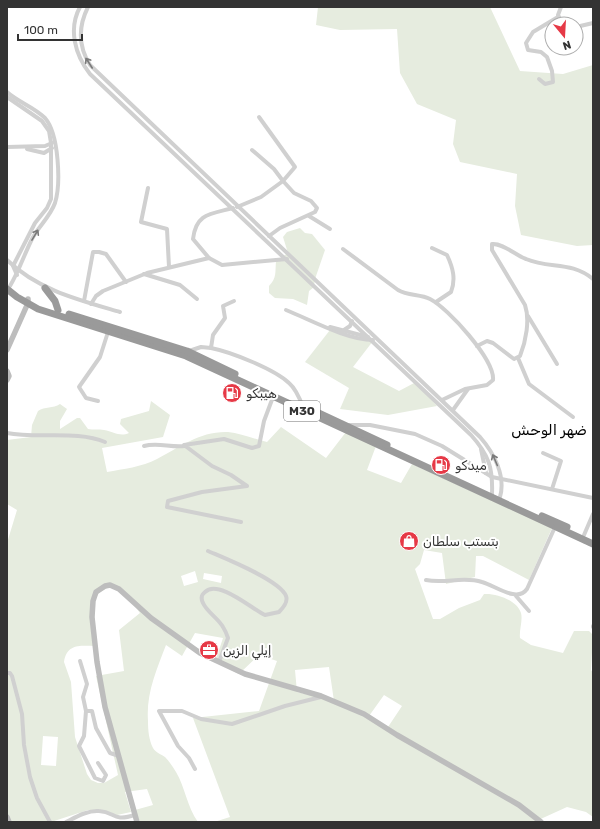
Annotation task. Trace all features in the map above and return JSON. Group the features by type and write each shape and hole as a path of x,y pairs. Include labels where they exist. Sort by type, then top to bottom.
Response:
{"highway":[{"name":"M30","path":"8,286 28,301 48,312 108,332 121,333 187,351 273,397 593,544"},
{"path":"45,288 55,301 58,310"},
{"name":"M30","path":"28,301 58,310 186,356 303,406 492,494 593,539"}],"main road":[{"path":"7,350 28,301"},
{"path":"7,371 9,376 7,380"},
{"path":"137,822 100,685 92,609 96,592 106,586 114,586 157,623 200,653 245,674 321,696 364,714 397,735 519,805 541,822"},
{"path":"7,817 9,822"}],"street":[{"path":"80,7 75,21 74,32 78,54 90,74 131,109"},
{"path":"88,7 81,24 80,35 84,56 97,74 131,109 373,338 480,445 487,455 492,477 492,494"},
{"path":"544,25 533,32 526,43 528,50 541,52 544,55"},
{"path":"539,79 545,84 553,82 548,60 544,56"},
{"path":"7,92 45,118 52,129 56,143 57,188 55,203 32,240 17,275 8,286"},
{"path":"7,97 42,121 50,133 51,143 52,191 50,202 35,223 13,266"},
{"path":"259,117 295,167 283,181 261,196 235,207 204,217 197,223 193,239 215,263 225,265 287,259"},
{"path":"7,147 24,148 45,146 51,143 56,143"},
{"path":"24,148 44,153 51,163"},
{"path":"44,153 51,148 56,148"},
{"path":"252,150 274,170 294,193 315,204 317,210 309,216 280,228 269,236"},
{"path":"148,188 141,222 167,228 169,267"},
{"path":"235,207 269,236 287,259 352,321 453,410 485,443 497,463 503,488 500,497"},
{"path":"309,216 330,229"},
{"path":"574,417 529,384 518,358 524,344 527,315 525,305 492,250 492,244 499,245 532,261 577,269 593,279"},
{"path":"432,248 447,255 452,265 454,280 451,292 436,302"},
{"path":"343,249 404,294 426,297 436,302 478,346 491,367 493,380 487,385 468,388 442,400"},
{"path":"84,302 93,252 106,254 126,282"},
{"path":"91,304 96,296 102,291 144,274 209,258"},
{"path":"7,260 13,266 45,288 84,302 120,312"},
{"path":"13,266 17,275"},
{"path":"144,274 180,285 197,299"},
{"path":"211,348 213,335 225,318 223,306 234,302"},
{"path":"286,310 351,336 373,338"},
{"path":"527,315 557,364"},
{"path":"344,330 350,326 352,321"},
{"path":"326,326 373,338"},
{"path":"98,401 86,398 79,387 100,357 108,332"},
{"path":"478,346 487,341 493,343 511,358 518,358"},
{"path":"187,351 201,347 211,348 248,360 286,380 293,387 303,406"},
{"path":"453,410 468,388"},
{"path":"144,446 153,444 175,448 185,446 184,445 224,439 252,448 259,446 264,421 273,397"},
{"path":"346,426 370,425 415,434 442,446 492,477 593,498"},
{"path":"7,433 28,436 84,437 98,439 105,442"},
{"path":"480,445 486,474"},
{"path":"185,446 212,466 231,475 247,486 168,501 166,507 241,522"},
{"path":"543,453 561,461 552,489"},
{"path":"584,535 593,514"},
{"path":"516,596 523,594 528,589 555,527"},
{"path":"208,551 264,576 278,586 286,596 286,600 279,612 270,616 265,616 234,596 218,588 208,589 203,593 203,604 223,627 228,638 219,662"},
{"path":"426,580 472,580 483,582 516,596 529,611"},
{"path":"80,661 87,684 83,696 86,712 84,736 79,746 95,778 103,781 106,775 98,763"},
{"path":"7,673 10,673 12,676 22,714 25,752 34,790 50,822"},
{"path":"195,769 189,758 178,746 159,711 182,711 202,719 232,724 285,706 321,696"},
{"path":"86,712 92,711 96,728 110,753 119,756"},
{"path":"66,822 84,813 98,811 119,818 135,815"}],"shaded area":[{"path":"318,7 490,7 520,71 563,74 593,65 593,245 577,246 521,235 515,206 517,174 460,162 453,144 456,120 417,104 400,73 397,29 340,30 316,25"},
{"path":"300,228 305,233 312,234 325,250 315,279 314,287 309,291 307,305 293,299 275,298 269,293 269,286 275,275 276,261 288,253 283,237 287,232"},
{"path":"330,330 373,341 353,367 399,391 416,382 437,406 388,415 340,409 349,388 305,362"},
{"path":"151,401 170,415 163,437 102,448 107,472 151,462 199,437 208,434 228,432 267,442 281,427 326,458 346,432 376,446 367,470 401,483 412,464 552,528 529,580 483,556 476,556 475,577 446,584 442,553 424,550 420,564 415,569 433,619 440,619 459,608 480,600 484,594 489,594 506,598 519,608 521,613 520,638 531,645 563,653 574,631 589,631 593,635 591,670 593,673 593,817 586,812 567,807 534,822 214,822 230,817 193,718 259,711 277,661 259,655 239,674 215,662 223,638 195,633 182,656 166,645 150,692 148,728 153,748 165,757 176,772 191,810 198,822 140,822 135,810 153,805 147,789 125,792 131,812 117,815 88,810 51,822 7,822 7,543 17,510 7,504 7,440 31,437 32,425 38,411 43,408 60,404 67,409 60,421 60,429 77,418 80,418 88,429 104,430 120,434 129,433 120,424 121,419 149,411","holes":["195,571 198,582 184,586 181,576","204,573 222,576 221,583 203,579","107,588 121,588 140,613 119,630 124,671 96,676 118,775 104,783 98,783 91,780 87,774 75,737 71,682 64,662 68,651 71,649 80,646 95,646 94,601 99,593","329,667 334,701 297,692 295,670","384,695 402,706 388,727 369,716","43,736 58,737 56,766 41,765"]}],"place":[{"name":"هيبكو","path":"232,393"},
{"name":"ميدكو","path":"441,465"},
{"name":"بتستب سلطان","path":"409,541"},
{"name":"إيلي الزين","path":"209,650"}],"district":[{"name":"ضهر الوحش","path":"549,430"}]}
